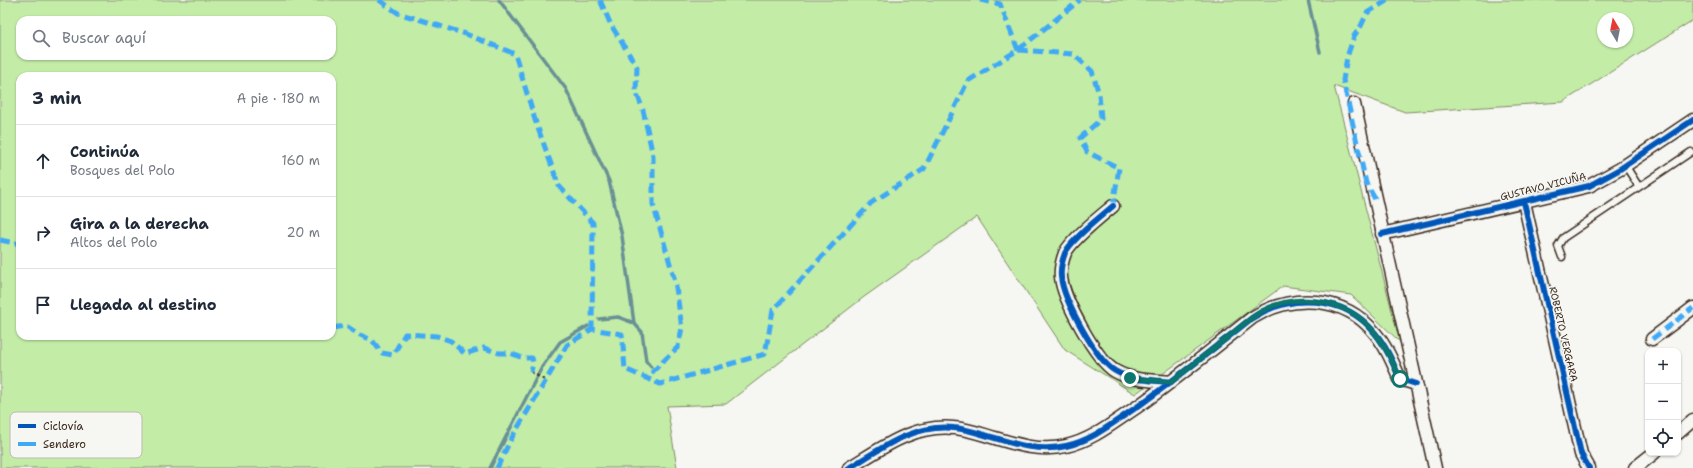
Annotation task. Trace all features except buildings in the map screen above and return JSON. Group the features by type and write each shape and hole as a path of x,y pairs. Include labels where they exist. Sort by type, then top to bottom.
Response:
{"street":[{"path":"1354,104 1434,468"},
{"name":"GUSTAVO VICUÑA","path":"1382,234 1589,186 1625,165 1693,120"},
{"name":"ROBERTO VERGARA","path":"1524,202 1581,454 1589,468"},
{"path":"1113,206 1069,247 1062,264 1062,285 1068,301 1096,353 1107,366 1130,378 1171,382"},
{"path":"849,468 902,436 941,427 965,430 1036,448 1052,448 1077,443 1100,432 1171,382 1263,311 1286,302 1312,301 1337,306 1359,318 1367,324 1381,341 1400,379 1416,384"},
{"path":"1652,340 1692,312"},
{"path":"1681,430 1693,420"},
{"path":"1636,468 1650,456"}],"lane":[{"path":"1562,257 1558,246 1563,238 1690,152"},
{"path":"1625,165 1639,187"}],"path":[{"path":"531,372 546,381"}],"green space":[{"path":"0,0 1693,0 1693,20 1563,102 1405,112 1334,86 1400,342 1351,295 1283,286 1135,394 1065,350 977,217 864,297 726,404 667,406 677,468 0,468"}],"waterway":[{"path":"499,0 566,89 609,181 622,236 634,323"},
{"path":"1308,0 1320,52"},
{"path":"599,319 618,317 634,323 642,332 646,361 651,367"},
{"path":"490,468 542,367 560,342 588,326"}],"marked path":[{"path":"379,0 398,13 466,34 515,54 535,120 559,186 593,223 592,329"},
{"path":"600,0 611,25 637,67 636,91 643,110 653,156 653,204 675,281 682,328 678,347 646,378"},
{"path":"980,0 1000,4 1018,50"},
{"path":"497,468 511,439 567,345 592,329 622,334 625,369 660,384 765,354 773,310 871,203 924,169 968,81 1018,50 1080,0"},
{"path":"1375,199 1366,183 1343,80 1347,57 1354,36 1367,13 1388,0"},
{"path":"1018,50 1073,54 1092,71 1099,94 1101,119 1080,138 1087,152 1119,168 1113,206"},
{"path":"0,240 16,243"},
{"path":"1652,339 1693,308"},
{"path":"336,327 346,326 360,335 372,340 382,353 393,355 405,334 437,336 451,341 465,354 484,348 499,353 509,353 523,358 532,358 533,362 531,372"}],"cycle path":[{"path":"1382,234 1589,186 1620,169 1693,120"},
{"path":"1524,202 1581,454 1589,468"},
{"path":"1113,206 1080,235 1065,253 1061,271 1063,287 1074,314 1090,342 1107,365 1115,371 1128,377 1142,380 1171,382"},
{"path":"849,468 898,439 925,430 939,428 964,429 1012,443 1039,448 1057,448 1076,443 1103,430 1137,407 1252,318 1283,304 1316,302 1333,305 1348,311 1362,320 1383,343 1400,379 1416,384"}],"route":[{"path":"1130,378 1171,382 1263,311 1286,302 1312,301 1324,302 1337,306 1348,311 1367,324 1381,341 1400,379"}]}
